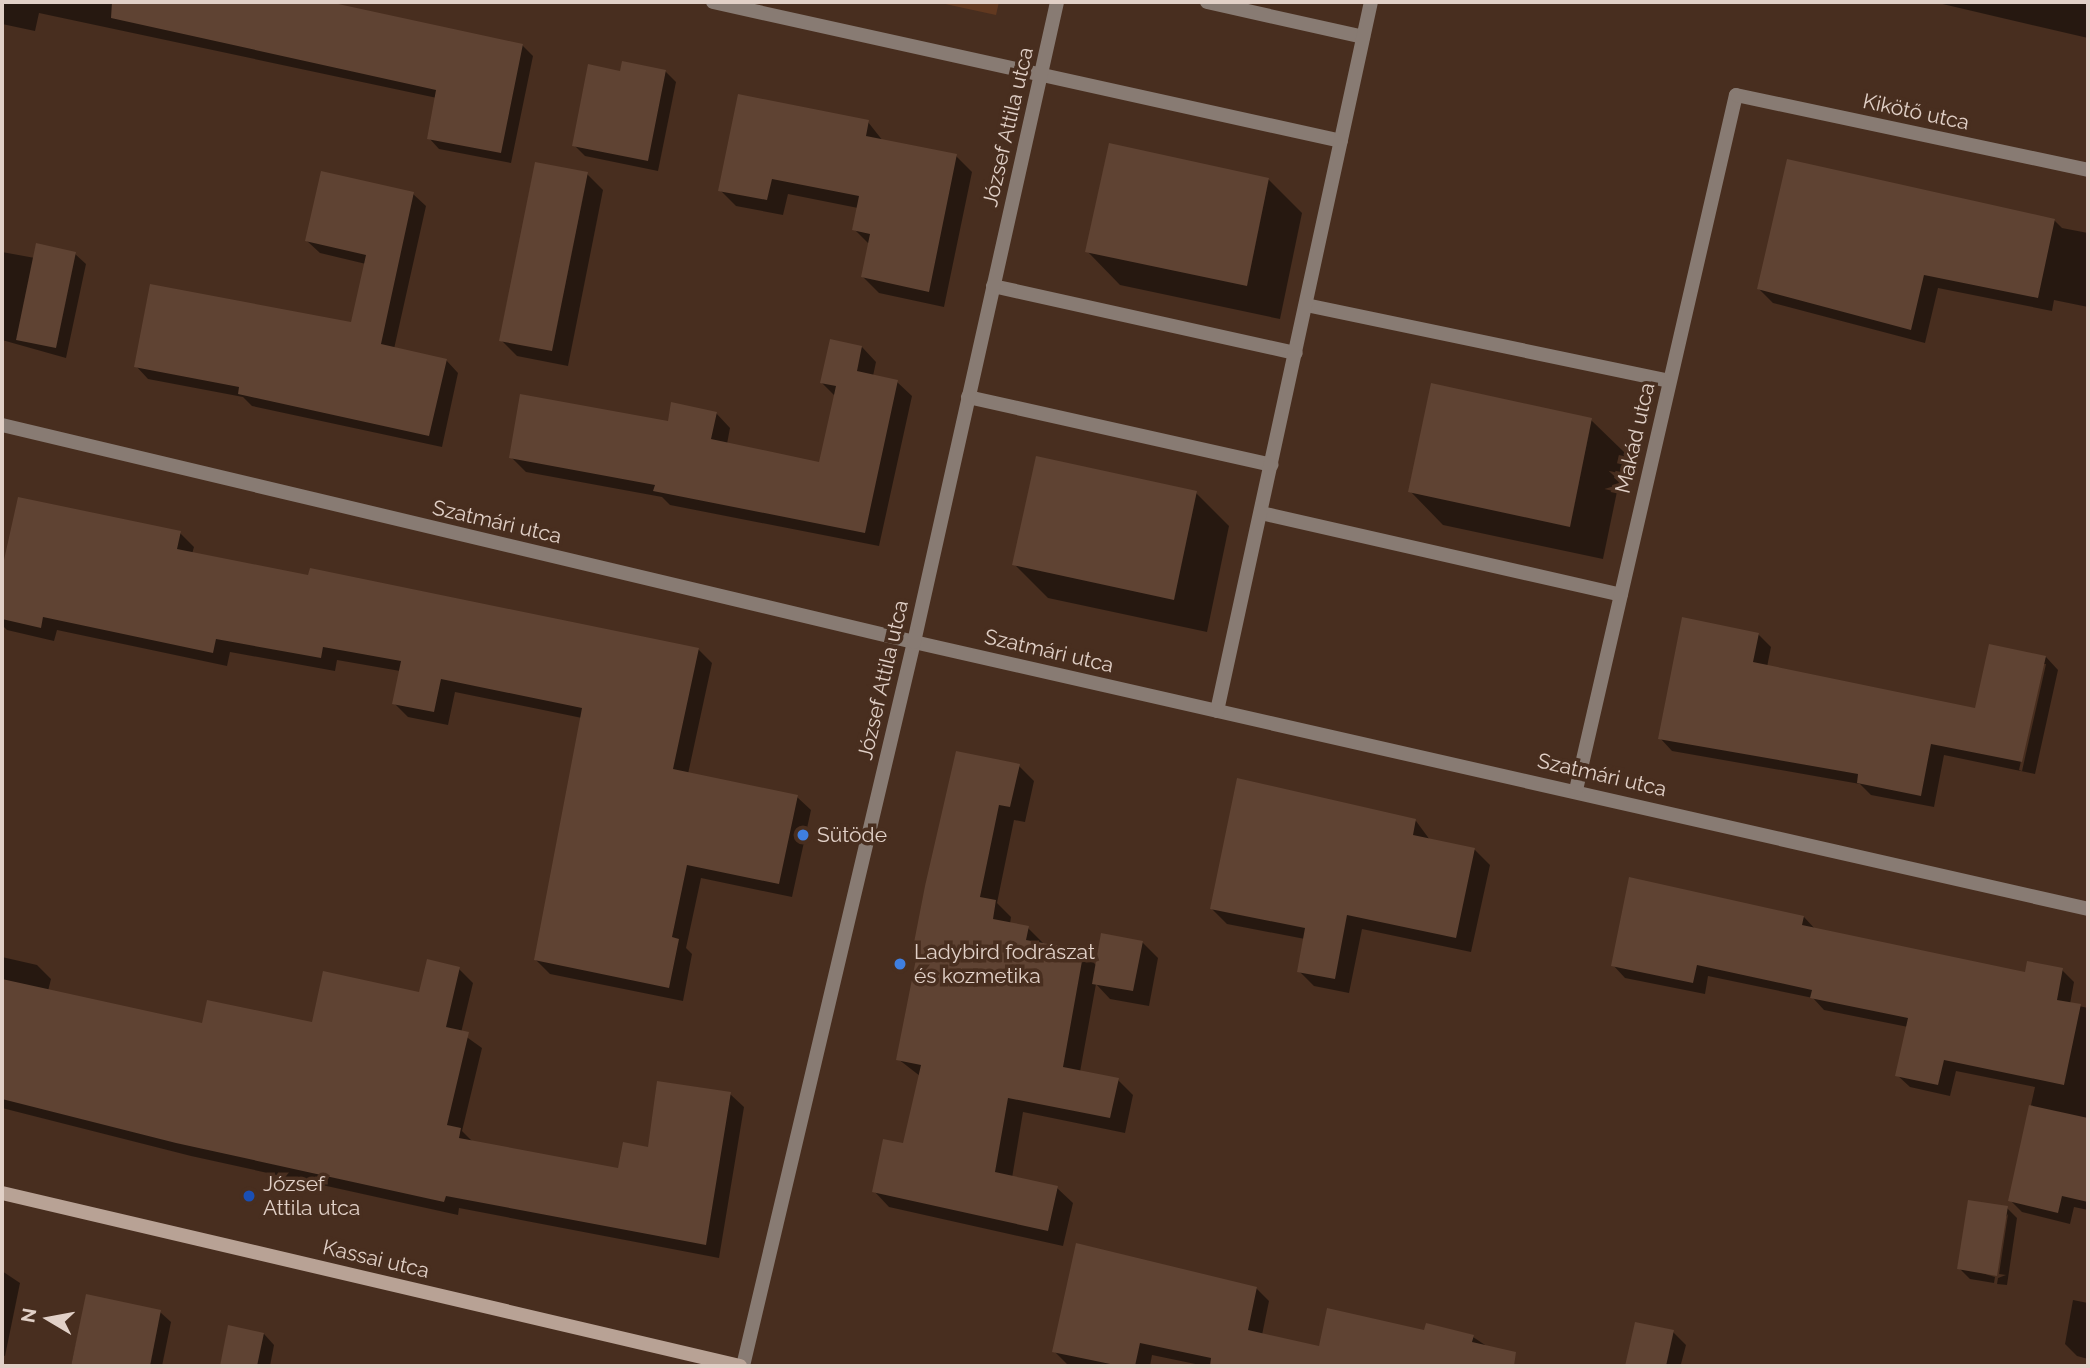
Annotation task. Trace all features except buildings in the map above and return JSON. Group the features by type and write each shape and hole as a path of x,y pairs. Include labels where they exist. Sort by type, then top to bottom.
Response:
{"street":[{"path":"713,2 1341,141"},
{"name":"József Attila utca","path":"741,1366 914,642 1058,2"},
{"path":"1206,2 1363,37"},
{"path":"1217,711 1371,2"},
{"name":"Kikötő utca","path":"1736,95 2088,170"},
{"name":"Makád utca","path":"1576,790 1736,95"},
{"path":"993,286 1296,353"},
{"path":"1306,305 1669,382"},
{"path":"968,397 1271,465"},
{"name":"Szatmári utca","path":"2,425 914,642 1576,790 2088,909"},
{"path":"1261,513 1621,595"},
{"name":"Kassai utca","path":"2,1193 741,1366"}],"shaded area":[{"path":"936,2 999,2 996,15"}],"place":[{"name":"Sütöde","path":"803,835"},
{"name":"Ladybird fodrászat és kozmetika","path":"900,964"},
{"name":"József Attila utca","path":"249,1196"}]}
